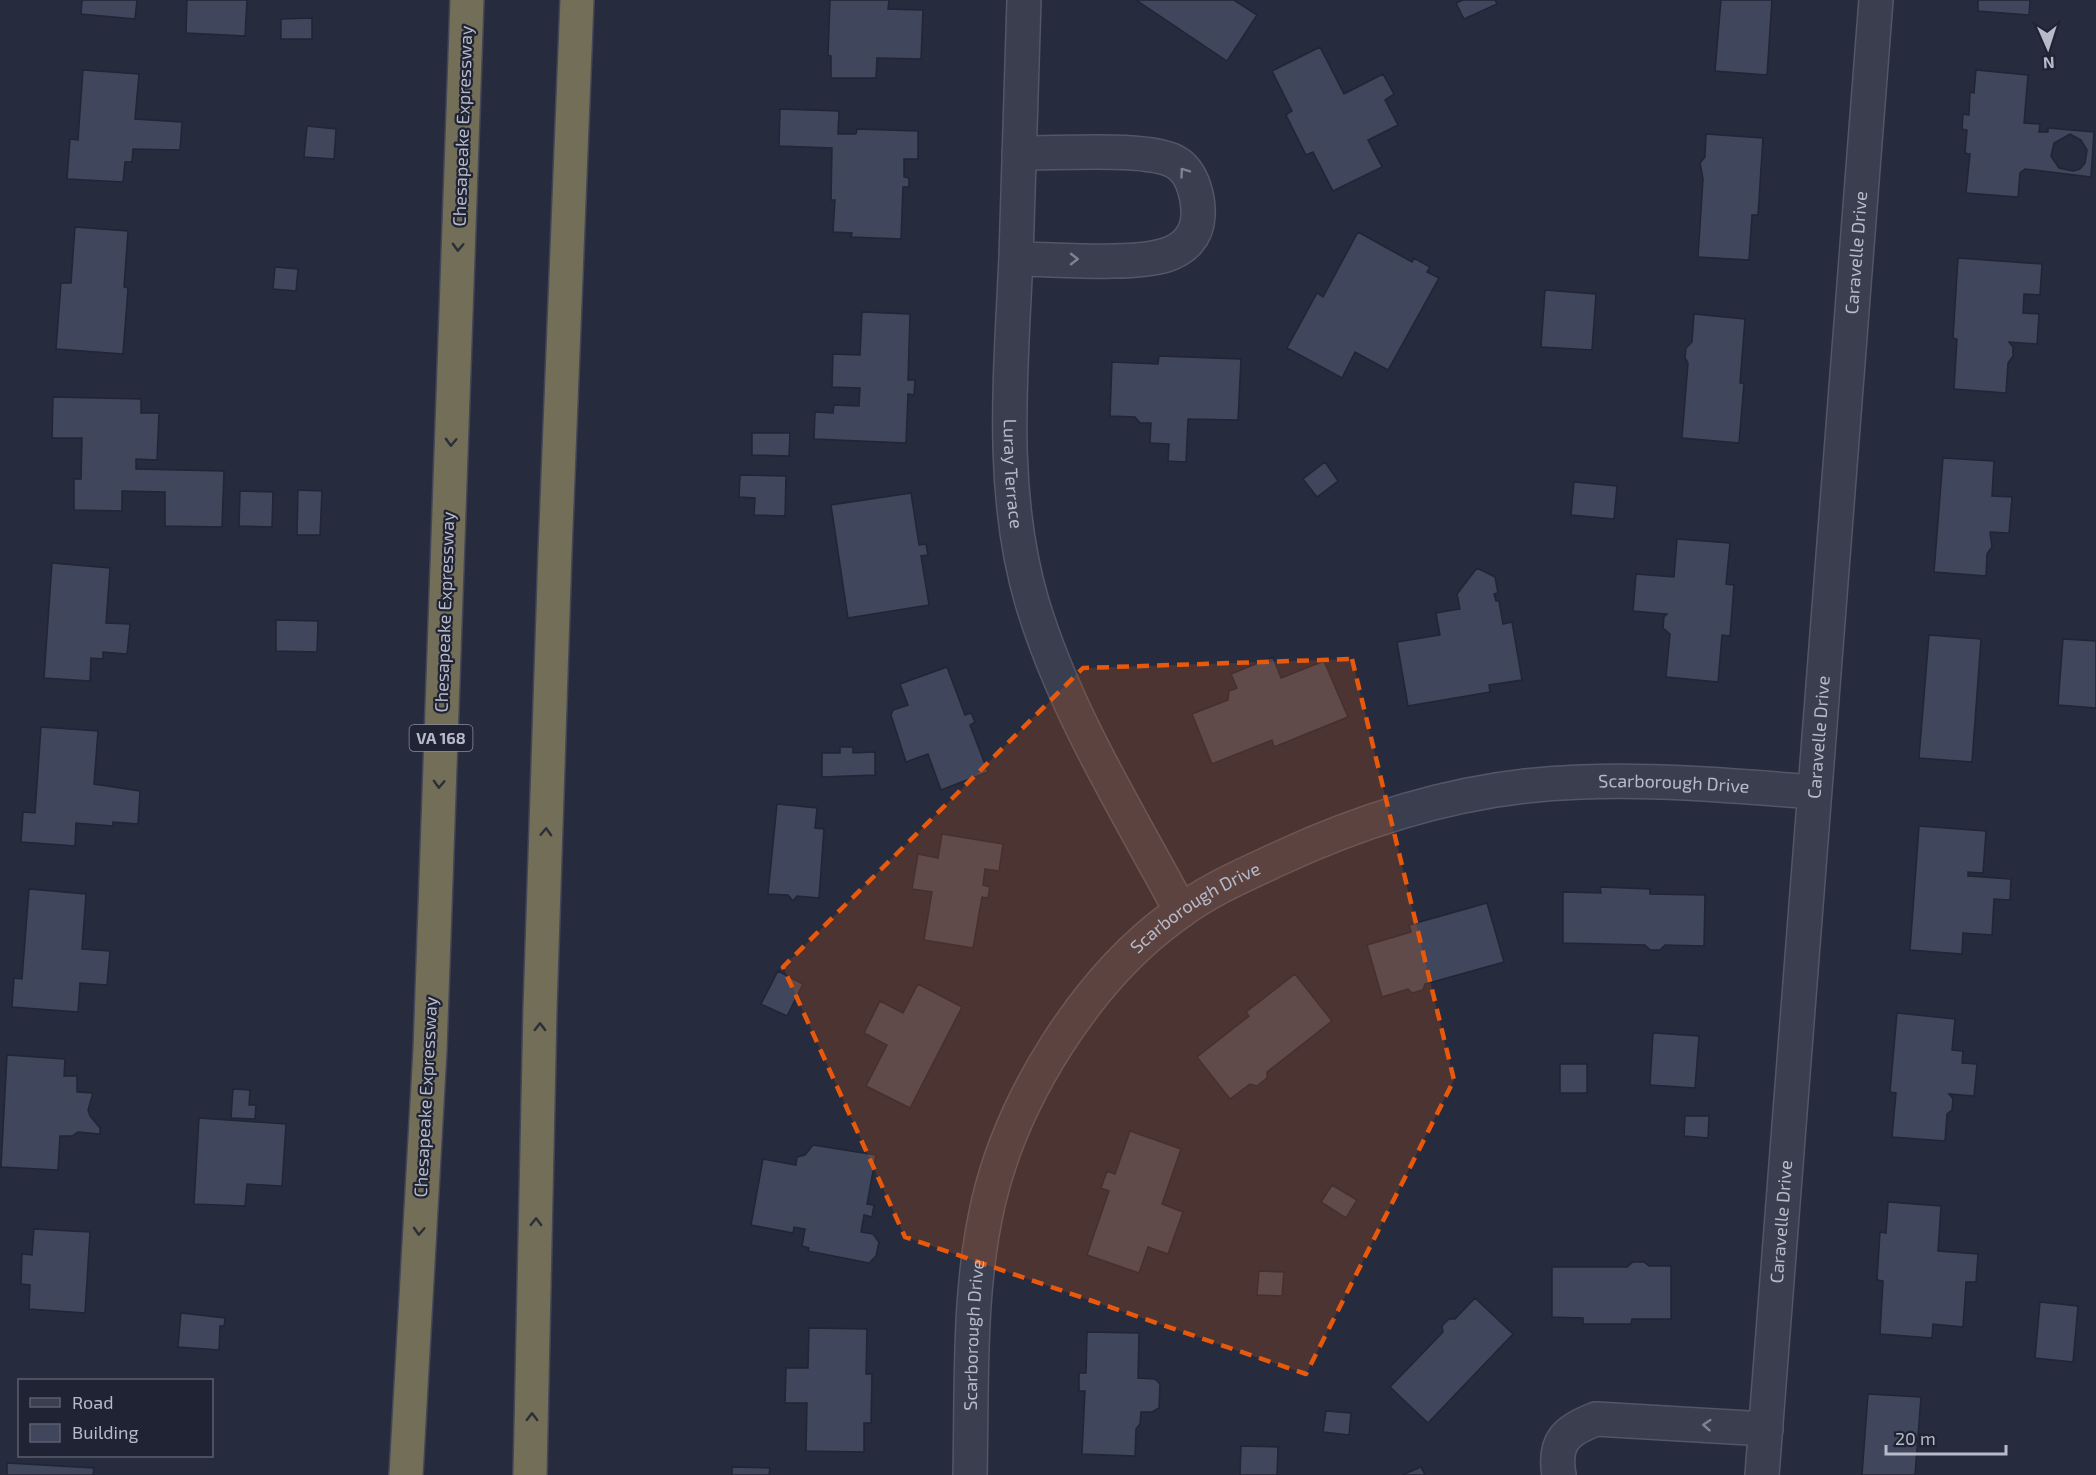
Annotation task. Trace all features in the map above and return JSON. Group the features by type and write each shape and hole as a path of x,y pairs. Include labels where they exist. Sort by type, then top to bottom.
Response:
{"highway":[{"name":"Chesapeake Expressway","path":"406,1475 430,1050 467,0"},
{"path":"530,1475 545,845 577,0"}],"street":[{"name":"Luray Terrace","path":"1024,0 1016,259 1011,326 1010,462 1014,512 1032,600 1057,675 1077,718 1181,911"},
{"name":"Caravelle Drive","path":"1762,1475 1876,0"},
{"path":"1016,259 1141,259 1165,255 1186,246 1198,226 1198,206 1193,183 1178,164 1153,154 1019,153"},
{"name":"Scarborough Drive","path":"970,1475 977,1264 988,1202 1010,1135 1034,1083 1074,1017 1127,958 1181,911 1224,884 1326,837 1400,811 1453,798 1580,782 1678,782 1814,792"},
{"path":"1559,1475 1560,1445 1574,1427 1596,1419 1766,1429"}],"highlighted area":[{"path":"1352,659 1454,1080 1306,1374 905,1237 783,967 1083,668"}],"building":[{"path":"82,0 137,0 135,19 81,14"},
{"path":"187,0 247,0 245,36 186,33"},
{"path":"830,0 889,0 888,9 923,10 921,59 877,58 876,78 831,78 831,56 828,55"},
{"path":"1136,0 1234,0 1257,15 1227,61"},
{"path":"1463,0 1495,0 1497,4 1464,19 1456,3"},
{"path":"1721,0 1772,0 1767,75 1715,71"},
{"path":"1978,0 2030,0 2029,15 1978,11"},
{"path":"312,18 312,39 281,39 281,19"},
{"path":"1320,47 1344,94 1383,74 1394,94 1385,100 1398,125 1368,140 1382,167 1333,191 1313,152 1306,155 1286,115 1292,111 1272,71"},
{"path":"83,70 139,74 135,119 182,122 180,150 133,149 132,162 125,162 123,182 67,179 70,139 78,140"},
{"path":"1976,70 2028,75 2024,123 2040,124 2039,132 2048,132 2048,128 2094,132 2091,177 2025,169 2020,173 2018,197 1966,193 1970,154 1965,153 1967,130 1962,129 1963,114 1969,115 1970,92 1974,93","holes":["2070,134 2081,140 2087,150 2085,163 2080,169 2073,171 2059,168 2051,156 2054,143"]},
{"path":"780,109 839,111 838,134 856,134 857,129 918,131 918,159 904,159 904,177 909,178 909,187 903,187 901,239 851,237 852,233 833,232 835,200 831,200 832,148 779,146"},
{"path":"307,126 336,129 334,159 304,157"},
{"path":"1706,134 1763,138 1758,215 1752,215 1749,260 1698,257 1703,179 1700,163 1705,157"},
{"path":"75,227 128,231 124,287 128,288 123,354 56,349 61,283 71,283"},
{"path":"1358,232 1412,262 1414,258 1430,267 1427,272 1439,278 1388,370 1355,352 1342,378 1287,348 1317,293 1323,297"},
{"path":"1958,258 2042,264 2040,295 2024,294 2023,313 2039,314 2037,344 2009,342 2013,347 2013,356 2008,363 2006,393 1954,389 1957,339 1953,338"},
{"path":"275,267 298,269 296,291 273,289"},
{"path":"1545,290 1596,294 1592,350 1541,347"},
{"path":"862,312 910,314 908,380 915,380 914,395 908,394 906,443 814,439 815,412 833,413 834,405 859,406 860,388 832,387 833,354 860,355"},
{"path":"1694,314 1745,319 1740,383 1744,383 1739,443 1682,438 1688,363 1685,358 1686,348 1692,342"},
{"path":"1159,356 1241,359 1238,420 1188,419 1186,462 1168,461 1169,444 1150,443 1151,423 1140,423 1135,417 1110,416 1112,362 1158,364"},
{"path":"53,397 141,399 141,413 159,413 157,460 136,459 136,469 224,471 222,527 165,526 165,492 122,491 122,511 74,510 74,479 81,479 82,438 52,438"},
{"path":"752,433 790,433 789,456 752,455"},
{"path":"1943,458 1994,461 1992,496 2012,497 2009,533 1990,532 1992,547 1987,554 1986,576 1934,572"},
{"path":"1325,462 1338,481 1317,497 1303,479"},
{"path":"740,475 786,476 785,516 754,515 755,498 739,497"},
{"path":"1574,482 1617,486 1614,519 1571,515"},
{"path":"298,490 322,491 320,535 297,535"},
{"path":"240,491 273,492 272,527 239,526"},
{"path":"911,493 919,545 926,544 928,555 921,556 929,605 848,618 831,505"},
{"path":"1677,539 1730,543 1726,584 1734,585 1730,636 1722,635 1718,682 1666,677 1670,634 1663,628 1664,617 1667,614 1633,611 1636,574 1674,577"},
{"path":"52,563 110,568 106,623 130,624 127,654 103,652 103,659 91,658 90,681 44,678"},
{"path":"1477,568 1495,577 1498,593 1494,594 1496,601 1499,601 1503,624 1512,622 1522,680 1489,685 1490,692 1408,706 1397,642 1440,635 1436,613 1460,609 1457,594"},
{"path":"276,620 318,621 317,652 276,651"},
{"path":"1929,635 1981,639 1972,762 1919,758"},
{"path":"2063,639 2096,641 2096,708 2058,705"},
{"path":"1273,657 1281,678 1324,661 1348,717 1274,747 1272,740 1212,764 1192,714 1228,700 1229,691 1237,688 1231,674"},
{"path":"947,667 965,715 971,713 975,722 970,725 988,772 941,790 928,754 906,762 891,715 893,710 908,705 900,684"},
{"path":"41,727 98,731 94,784 140,791 138,824 113,822 113,826 76,823 75,846 21,842 23,812 35,813"},
{"path":"840,747 853,747 853,753 875,752 875,775 822,777 822,753 840,753"},
{"path":"777,804 817,808 815,828 824,829 819,898 797,896 793,901 788,895 768,894"},
{"path":"1919,826 1986,831 1983,873 1968,872 1968,876 2011,879 2010,900 1994,899 1992,935 1963,933 1962,954 1910,950"},
{"path":"942,834 1003,844 999,871 985,869 983,885 990,887 988,898 982,897 973,948 924,940 932,892 912,889 918,854 938,858"},
{"path":"1600,887 1650,889 1650,894 1705,895 1704,946 1665,945 1660,950 1650,950 1645,945 1563,943 1563,892 1601,893"},
{"path":"29,889 86,894 82,949 110,951 107,985 80,983 78,1012 12,1007 14,978 22,979"},
{"path":"1487,903 1504,962 1425,984 1423,990 1412,993 1408,989 1382,997 1367,945 1411,932 1409,925"},
{"path":"778,971 803,984 787,1016 761,1004"},
{"path":"1295,974 1332,1021 1267,1072 1267,1078 1257,1086 1250,1084 1230,1099 1197,1057 1249,1016 1246,1012"},
{"path":"918,984 962,1007 910,1108 866,1086 887,1045 864,1033 880,1001 903,1013"},
{"path":"1897,1013 1955,1019 1952,1050 1963,1051 1962,1063 1977,1064 1974,1096 1949,1094 1953,1099 1952,1110 1947,1114 1945,1141 1892,1137 1896,1093 1890,1092"},
{"path":"1653,1033 1699,1036 1695,1088 1650,1085"},
{"path":"7,1055 65,1059 64,1076 77,1076 77,1092 93,1093 88,1110 100,1128 100,1134 78,1132 72,1136 60,1136 58,1170 1,1167"},
{"path":"1560,1064 1587,1064 1587,1093 1560,1093"},
{"path":"233,1089 250,1090 249,1105 256,1105 255,1119 231,1118"},
{"path":"1685,1116 1709,1116 1708,1138 1684,1136"},
{"path":"199,1118 286,1124 282,1186 247,1184 245,1206 194,1204"},
{"path":"1130,1131 1181,1149 1162,1204 1183,1212 1168,1254 1148,1247 1139,1273 1087,1255 1109,1191 1101,1188 1107,1171 1115,1174"},
{"path":"813,1145 876,1155 867,1204 874,1205 872,1217 864,1215 861,1232 873,1234 879,1242 876,1256 869,1263 808,1251 809,1248 802,1246 805,1229 794,1227 793,1233 751,1225 763,1159 796,1165 797,1157 805,1155"},
{"path":"1332,1185 1357,1200 1346,1218 1321,1202"},
{"path":"1888,1202 1941,1206 1938,1251 1978,1254 1976,1282 1966,1282 1963,1327 1933,1324 1932,1338 1880,1334 1883,1281 1877,1280 1880,1232 1886,1233"},
{"path":"34,1229 90,1232 85,1313 29,1309 30,1285 21,1284 22,1254 32,1255"},
{"path":"1633,1262 1644,1262 1649,1266 1671,1266 1671,1319 1632,1319 1631,1324 1583,1324 1583,1318 1552,1317 1552,1267 1627,1267"},
{"path":"1259,1271 1284,1272 1282,1296 1257,1295"},
{"path":"1475,1298 1513,1334 1428,1423 1390,1387 1443,1332 1442,1326 1449,1319 1455,1319"},
{"path":"2040,1302 2078,1306 2073,1362 2035,1358"},
{"path":"181,1313 225,1318 224,1326 220,1326 219,1350 178,1347"},
{"path":"809,1328 867,1329 866,1374 872,1374 871,1423 864,1423 864,1452 806,1451 807,1403 785,1403 786,1368 808,1368"},
{"path":"1087,1332 1139,1333 1138,1378 1155,1379 1160,1384 1159,1408 1152,1412 1141,1412 1140,1424 1136,1429 1135,1456 1082,1454 1085,1391 1079,1391 1079,1373 1086,1373"},
{"path":"1868,1394 1921,1397 1915,1475 1862,1475"},
{"path":"1326,1411 1351,1413 1349,1435 1323,1432"},
{"path":"1241,1446 1278,1447 1277,1475 1240,1475"},
{"path":"7,1463 94,1468 93,1475 7,1475"},
{"path":"732,1467 770,1468 769,1475 732,1475"},
{"path":"1421,1467 1425,1475 1402,1475"}]}
